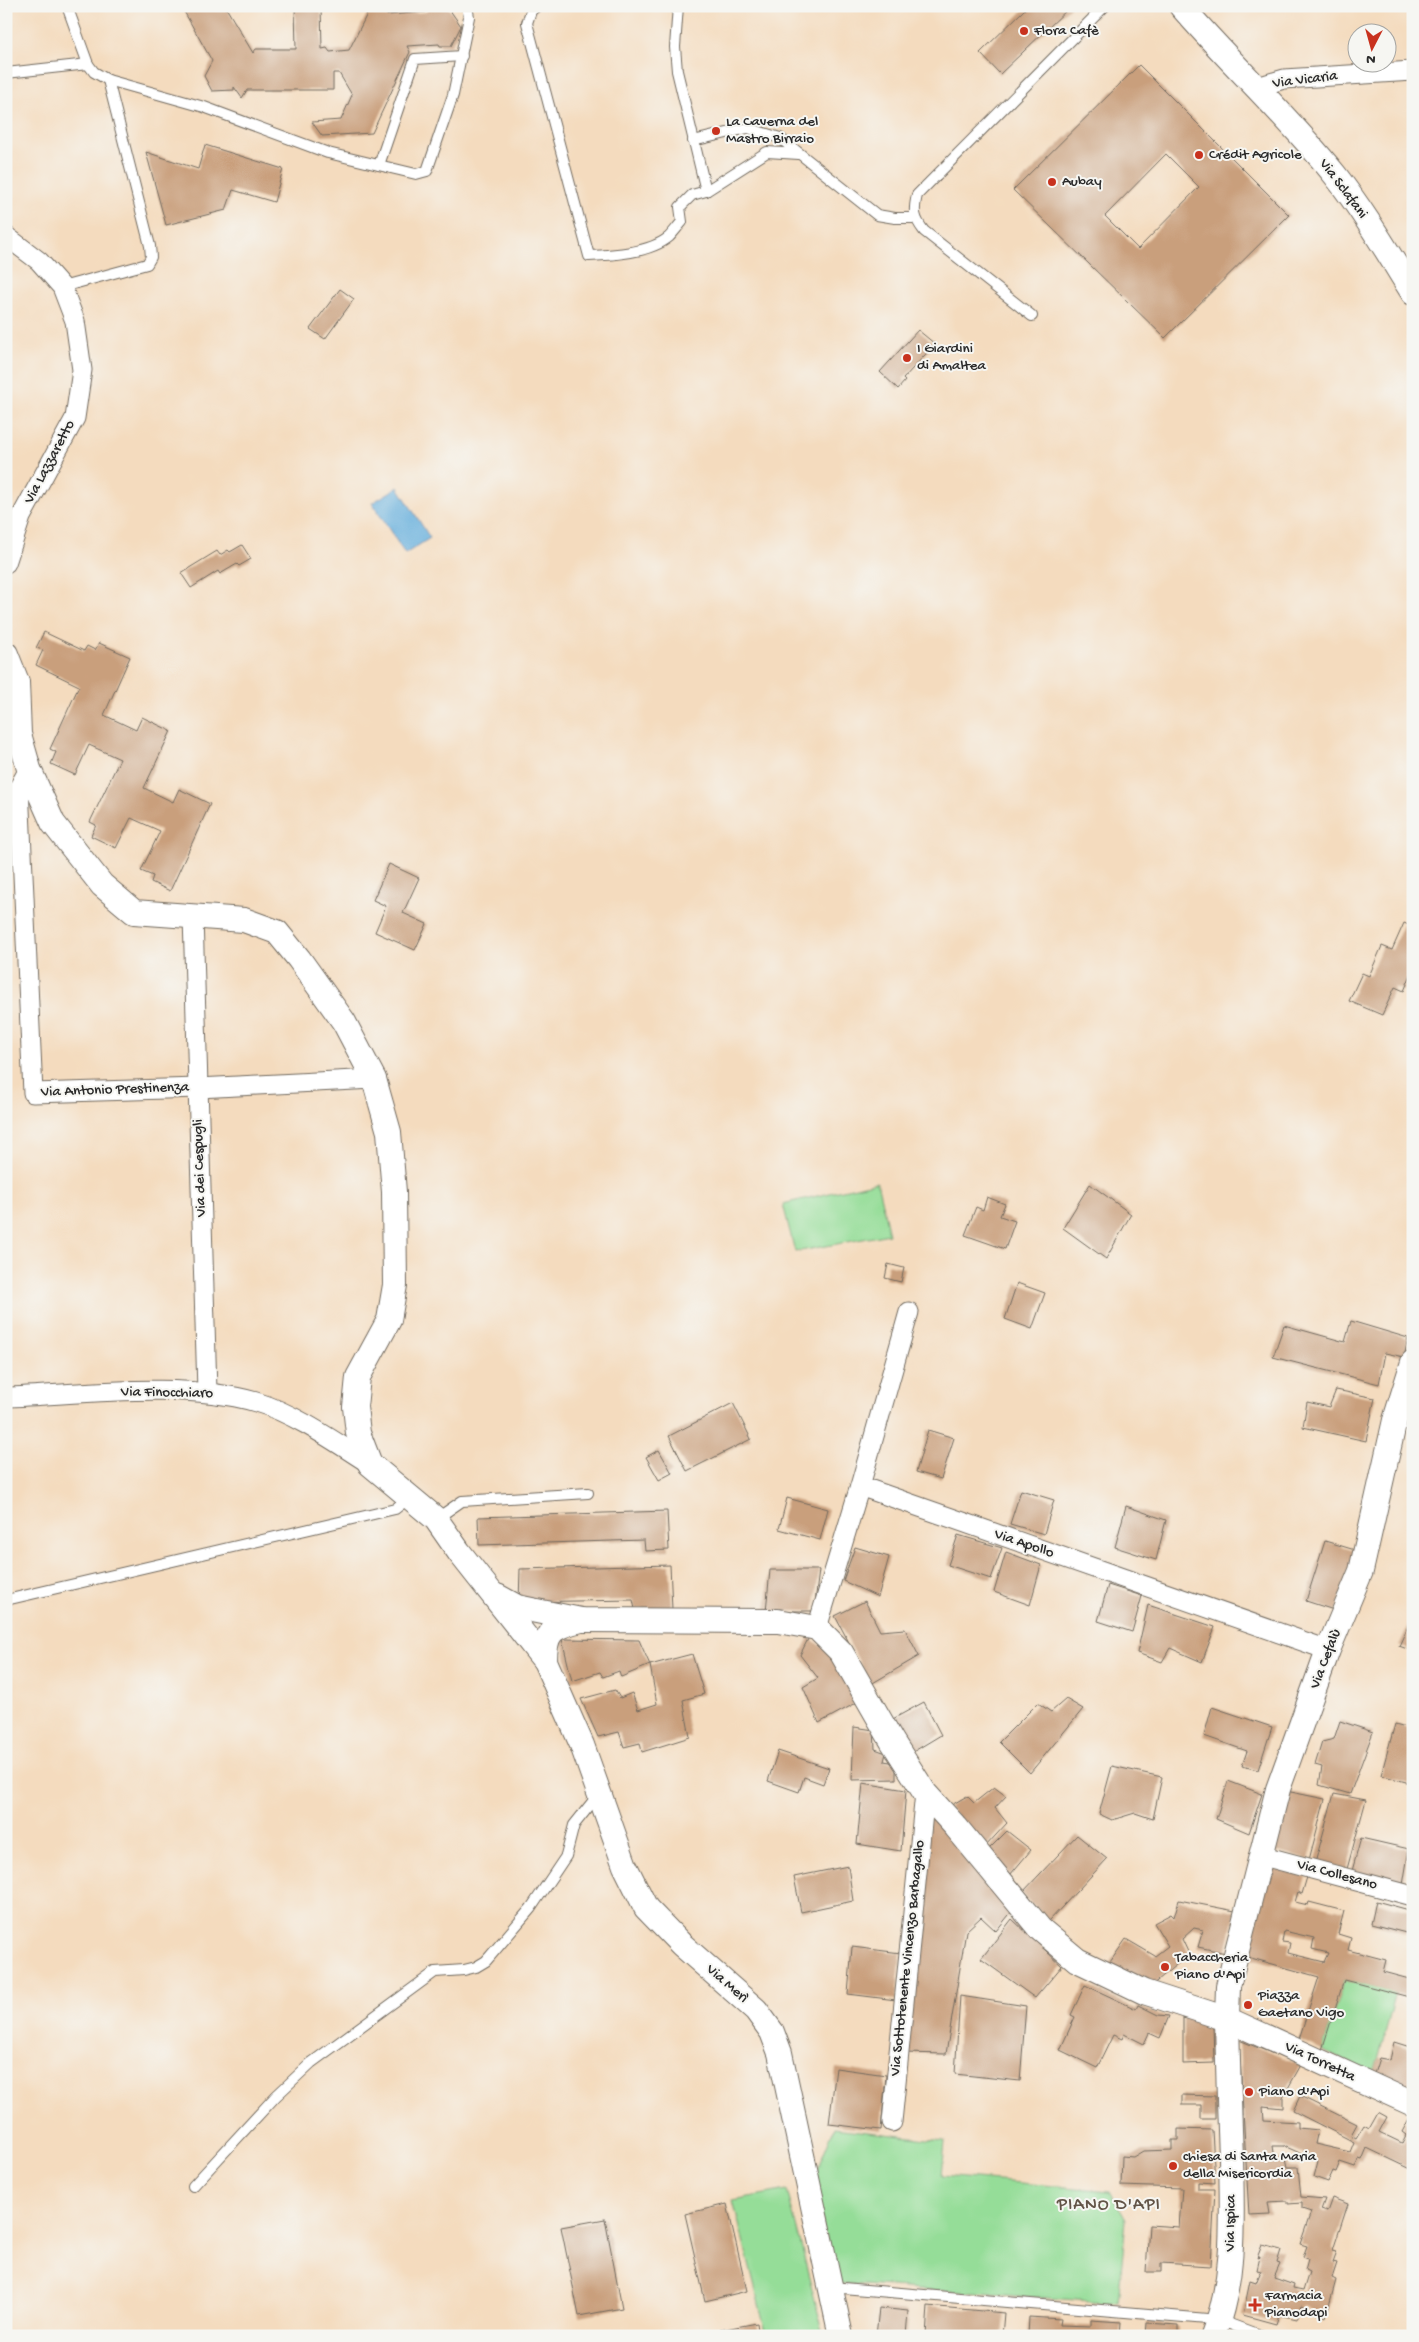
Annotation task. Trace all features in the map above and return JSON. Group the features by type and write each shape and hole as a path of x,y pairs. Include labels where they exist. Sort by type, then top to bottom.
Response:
{"street":[{"name":"Via Sclafani","path":"1181,6 1275,105 1335,176 1360,208 1413,293"},
{"name":"Via Vicaria","path":"1257,87 1284,79 1413,72"},
{"name":"Via Lazzaretto","path":"6,236 39,261 62,287 75,321 82,370 75,418 21,517 6,563"},
{"path":"6,654 17,682 19,734 29,769 54,823 102,886 134,912 244,920 277,932 300,959 344,1022 374,1078 389,1132 394,1192 395,1285 389,1320 358,1377 355,1407 358,1433 370,1464 411,1496 436,1519 490,1592 517,1607 581,1620 778,1620 817,1628 841,1652 892,1741 925,1793 956,1827 1040,1929 1077,1960 1144,1992 1227,2019"},
{"name":"Via Antonio Prestinenza","path":"29,769 19,787 33,1093 198,1088 374,1078"},
{"name":"Via dei Cespugli","path":"193,916 207,1391"},
{"path":"817,1628 860,1486 909,1312"},
{"name":"Via Cefalù","path":"1235,1955 1278,1788 1328,1650 1361,1571 1394,1420 1413,1362"},
{"name":"Via Finocchiaro","path":"6,1397 148,1391 207,1391 258,1402 310,1427 370,1464"},
{"name":"Via Apollo","path":"860,1486 1328,1650"},
{"name":"Via Merì","path":"490,1592 545,1661 582,1745 624,1866 646,1908 681,1944 756,2010 772,2032 780,2053 841,2336"},
{"path":"545,1661 548,1637 557,1626 581,1620"},
{"name":"Via Sottotenente Vincenzo Barbagallo","path":"892,2122 925,1793"},
{"name":"Via Collesano","path":"1260,1855 1413,1896"},
{"name":"Via Ispica","path":"1216,2328 1230,2274 1232,2222 1227,2019 1228,1986 1235,1955"},
{"name":"Via Torretta","path":"1227,2019 1413,2104"}],"lane":[{"path":"68,6 88,64 94,72 108,80 204,107 328,152 416,174 427,171 453,95 462,56 468,17 467,6"},
{"path":"537,6 531,11 527,23 589,256 617,255 639,250 668,238 682,222 680,207 692,195 706,191 767,152 799,154"},
{"path":"678,6 675,46 677,71 706,191"},
{"path":"1032,316 924,231 914,218 913,208 917,195 1105,6"},
{"path":"379,165 415,60 462,56"},
{"path":"6,73 88,64"},
{"path":"62,287 147,264 151,257 150,246 108,80"},
{"path":"693,141 748,128 780,138 877,215 894,218 914,218"},
{"path":"436,1519 462,1501 588,1493"},
{"path":"6,1600 395,1509 411,1496"},
{"path":"192,2186 276,2096 311,2063 435,1972 464,1970 476,1967 486,1960 531,1908 566,1856 574,1825 598,1795"},
{"path":"831,2286 1216,2328 1262,2336"}],"green space":[{"path":"877,1182 889,1234 795,1252 783,1204"},
{"path":"1344,1980 1396,1993 1374,2074 1322,2050"},
{"path":"834,2128 945,2141 942,2176 1110,2191 1126,2220 1118,2303 835,2283 813,2179"},
{"path":"787,2190 824,2336 767,2336 733,2200"}],"water":[{"path":"398,487 430,538 405,554 372,503"}],"building":[{"path":"181,6 225,6 253,53 256,49 296,49 295,6 321,6 322,49 327,48 330,52 349,50 369,10 383,9 387,15 426,12 429,6 447,6 461,26 451,46 440,46 439,44 407,46 410,52 372,133 322,136 312,122 341,120 352,95 339,73 333,73 333,90 247,90 242,98 234,87 234,90 212,91 204,76 212,61"},
{"name":"Flora Cafè","path":"1024,6 1071,6 1000,74 980,53 1026,8"},
{"path":"1139,65 1289,215 1165,338 1013,190","holes":["1166,154 1199,187 1138,249 1105,216"]},
{"path":"205,145 283,169 274,202 233,190 226,210 166,225 146,152 198,169"},
{"path":"340,289 354,299 325,339 310,329"},
{"name":"I Giardini di Amaltea","path":"918,330 935,344 903,379 905,381 898,389 880,372"},
{"path":"242,545 251,559 239,566 237,564 220,574 218,571 191,588 181,573 217,551 220,555"},
{"path":"44,632 84,651 87,646 95,650 99,643 130,657 104,715 136,730 142,717 171,731 144,788 173,802 179,789 210,804 170,891 151,882 153,876 141,871 160,831 131,818 116,848 91,836 96,825 90,822 120,759 89,745 75,775 51,764 56,752 50,749 79,686 36,665 43,650 36,648"},
{"path":"389,864 419,878 403,913 427,924 415,950 375,932 386,906 373,900"},
{"path":"1413,920 1413,970 1404,991 1395,987 1382,1015 1349,1001 1362,973 1369,976 1382,946 1392,950 1404,923 1411,926"},
{"path":"1090,1184 1131,1214 1106,1259 1063,1228"},
{"path":"987,1197 1005,1204 1000,1216 1015,1221 1005,1249 965,1235 976,1207 983,1210"},
{"path":"888,1264 904,1268 901,1282 885,1278"},
{"path":"1017,1283 1045,1293 1032,1329 1005,1319"},
{"path":"1351,1321 1408,1338 1404,1357 1385,1353 1379,1384 1273,1357 1284,1325 1345,1342"},
{"path":"1336,1390 1375,1398 1366,1441 1303,1427 1307,1402 1329,1407"},
{"path":"733,1403 751,1439 687,1471 669,1436"},
{"path":"928,1430 954,1438 941,1479 916,1472"},
{"path":"659,1450 672,1473 659,1480 646,1457"},
{"path":"1021,1490 1054,1500 1044,1534 1010,1524"},
{"path":"787,1498 828,1509 820,1540 779,1529"},
{"path":"1126,1506 1166,1520 1156,1560 1115,1547"},
{"path":"667,1511 669,1550 645,1551 644,1540 479,1545 478,1517"},
{"path":"958,1535 1002,1548 991,1579 948,1565"},
{"path":"1325,1541 1355,1550 1337,1611 1306,1601"},
{"path":"855,1547 889,1557 878,1597 843,1581"},
{"path":"1006,1552 1041,1565 1030,1605 994,1592"},
{"path":"670,1565 672,1609 635,1609 633,1600 519,1602 520,1569"},
{"path":"770,1570 819,1570 814,1611 766,1611"},
{"path":"1108,1585 1142,1596 1132,1632 1098,1621"},
{"path":"865,1601 880,1631 905,1629 919,1656 871,1684 835,1616"},
{"path":"1148,1605 1215,1627 1202,1662 1170,1648 1162,1662 1137,1653"},
{"path":"1413,1615 1413,1651 1399,1646"},
{"path":"809,1637 833,1656 858,1702 819,1723 803,1687 818,1678 800,1655"},
{"path":"562,1639 639,1640 650,1665 621,1677 619,1671 603,1677 600,1672 572,1681"},
{"path":"692,1654 704,1694 683,1700 690,1737 642,1752 640,1743 624,1747 619,1732 598,1737 581,1699 615,1690 620,1698 632,1693 638,1710 657,1704 650,1665"},
{"path":"1066,1699 1083,1709 1030,1773 999,1742 1038,1703 1051,1712"},
{"path":"924,1702 941,1735 911,1753 891,1720"},
{"path":"1212,1707 1272,1727 1258,1770 1242,1766 1247,1751 1204,1736"},
{"path":"1340,1721 1373,1732 1350,1794 1319,1785 1322,1767 1315,1765 1322,1742 1334,1739"},
{"path":"1395,1724 1413,1729 1413,1784 1381,1775"},
{"path":"854,1727 874,1730 875,1749 886,1753 884,1761 896,1763 896,1779 852,1780"},
{"path":"778,1751 829,1768 823,1784 804,1777 799,1792 768,1781"},
{"path":"1112,1766 1162,1777 1153,1819 1135,1813 1112,1820 1099,1814"},
{"path":"1228,1781 1262,1794 1249,1833 1216,1819"},
{"path":"863,1783 906,1790 901,1851 857,1844"},
{"path":"994,1787 1006,1796 995,1808 1007,1823 985,1847 948,1807 967,1796 974,1803"},
{"path":"1286,1791 1325,1799 1309,1860 1267,1849"},
{"path":"1334,1794 1366,1800 1347,1869 1315,1863"},
{"path":"929,1810 1013,1910 996,1931 981,1917 966,1931 946,2054 904,2053"},
{"path":"1007,1831 1031,1850 1010,1875 986,1852"},
{"path":"1077,1835 1107,1859 1049,1921 1022,1893"},
{"path":"1361,1838 1409,1849 1403,1885 1352,1871"},
{"path":"848,1866 853,1901 801,1912 794,1877"},
{"path":"1267,1867 1307,1877 1302,1894 1298,1892 1295,1902 1308,1905 1309,1902 1344,1911 1338,1934 1351,1938 1348,1950 1386,1960 1383,1972 1413,1980 1413,1998 1344,1980 1322,2050 1299,2039 1319,1977 1244,1956","holes":["1284,1931 1314,1938 1312,1949 1328,1953 1324,1962 1288,1953 1290,1943 1282,1942"]},
{"path":"1179,1900 1235,1911 1226,1953 1198,1947 1203,1930 1194,1928 1182,1939 1189,1954 1151,1986 1108,1965 1126,1939 1155,1956 1168,1946 1154,1923 1171,1914 1174,1917"},
{"path":"1376,1901 1413,1911 1410,1934 1371,1924"},
{"path":"1012,1919 1062,1966 1035,1998 981,1959"},
{"path":"852,1947 901,1953 896,2000 848,1994"},
{"path":"1085,1985 1136,2009 1138,2005 1158,2015 1169,2016 1160,2038 1149,2033 1144,2044 1124,2034 1122,2039 1113,2035 1097,2068 1060,2050 1075,2017 1071,2015"},
{"path":"960,1996 1026,2006 1020,2081 955,2074"},
{"path":"1183,2018 1213,2023 1214,2063 1183,2064"},
{"path":"1239,2040 1301,2065 1283,2097 1283,2108 1263,2106 1264,2120 1298,2122 1298,2128 1318,2130 1315,2144 1350,2152 1354,2142 1293,2111 1300,2096 1357,2124 1351,2135 1356,2138 1364,2125 1369,2128 1378,2112 1387,2117 1379,2132 1402,2143 1406,2135 1402,2132 1411,2115 1413,2117 1413,2170 1367,2148 1362,2160 1359,2159 1355,2167 1340,2162 1336,2172 1333,2171 1328,2182 1314,2177 1318,2161 1284,2146 1273,2146 1275,2159 1286,2158 1288,2167 1298,2167 1301,2197 1325,2199 1321,2210 1327,2212 1332,2198 1348,2204 1333,2250 1337,2251 1333,2262 1337,2263 1332,2278 1336,2280 1326,2317 1302,2305 1297,2319 1279,2315 1276,2324 1243,2315 1250,2281 1256,2283 1261,2271 1257,2270 1260,2257 1257,2258 1262,2245 1281,2250 1277,2263 1280,2264 1274,2278 1294,2285 1293,2289 1303,2291 1309,2272 1305,2270 1308,2259 1303,2257 1307,2246 1300,2244 1311,2212 1302,2209 1302,2203 1288,2204 1288,2201 1268,2202 1270,2214 1249,2215"},
{"path":"1413,2040 1413,2092 1374,2074 1379,2058 1390,2060 1394,2042 1410,2047"},
{"path":"836,2068 886,2075 881,2130 829,2124"},
{"path":"1182,2095 1215,2096 1215,2119 1201,2119 1201,2105 1182,2105"},
{"path":"1178,2129 1212,2130 1215,2183 1198,2182 1198,2189 1215,2189 1211,2266 1161,2263 1161,2272 1146,2272 1149,2225 1179,2227 1182,2188 1121,2186 1122,2156 1133,2157 1143,2151 1172,2150 1172,2140 1178,2140"},
{"path":"727,2204 747,2291 705,2301 685,2214"},
{"path":"605,2219 622,2308 579,2316 561,2227"},
{"path":"928,2306 1004,2313 1002,2336 926,2336"},
{"path":"879,2308 908,2311 906,2336 876,2336"},
{"path":"1029,2317 1061,2319 1060,2325 1091,2326 1091,2320 1121,2322 1120,2336 1028,2336"},
{"path":"757,2323 759,2336 722,2336 720,2330"},
{"path":"1147,2323 1178,2325 1178,2336 1146,2336"}],"place":[{"name":"Flora Cafè","path":"1024,31"},
{"name":"La Caverna del Mastro Birraio","path":"716,131"},
{"name":"Crédit Agricole","path":"1199,155"},
{"name":"Aubay","path":"1052,182"},
{"name":"I Giardini di Amaltea","path":"907,358"},
{"name":"Tabaccheria Piano d'Api","path":"1165,1967"},
{"name":"Piazza Gaetano Vigo","path":"1248,2005"},
{"name":"Piano d'Api","path":"1249,2092"},
{"name":"chiesa di Santa Maria della Misericordia","path":"1173,2166"},
{"name":"Farmacia Pianodapi","path":"1255,2305"}],"district":[{"name":"PIANO D'API","path":"1109,2205"}]}
